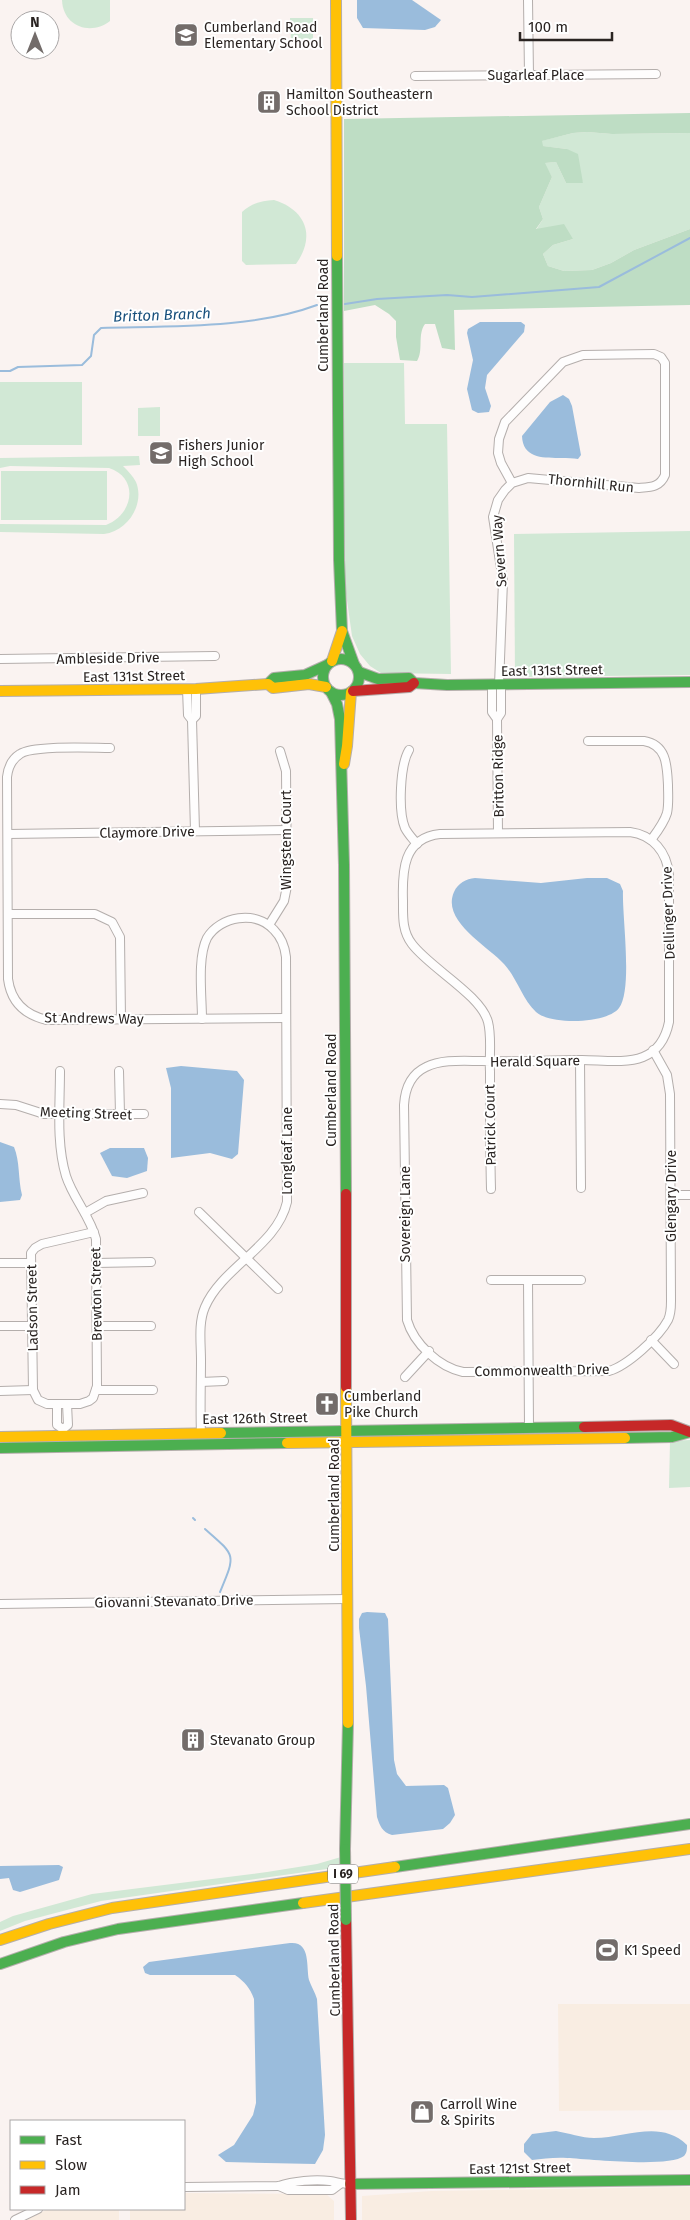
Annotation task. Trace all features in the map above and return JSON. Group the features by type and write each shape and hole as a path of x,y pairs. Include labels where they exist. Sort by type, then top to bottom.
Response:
{"main road":[{"name":"Cumberland Road","path":"336,0 338,560 342,630 356,668"},
{"name":"Cumberland Road","path":"330,663 342,630"},
{"path":"345,659 356,668 359,682 352,692 339,696 328,690 323,674 330,663 345,659"},
{"name":"East 131st Street","path":"0,691 192,689 268,684 274,678 305,675 330,663"},
{"name":"East 131st Street","path":"356,668 378,679 409,678 414,683 447,686 690,682"},
{"name":"East 131st Street","path":"352,692 374,688 410,687 414,683"},
{"name":"East 131st Street","path":"268,684 273,688 309,684 328,690"},
{"name":"Cumberland Road","path":"328,690 337,704 340,719 340,746 343,770 348,1442 345,1849 349,2015 345,2184 351,2220"},
{"name":"Cumberland Road","path":"343,770 348,752 350,727 348,709 352,692"},
{"name":"East 126th Street","path":"0,1448 63,1437 201,1433 671,1425 690,1432"},
{"name":"East 126th Street","path":"0,1437 348,1442 672,1437 690,1432"},
{"name":"I 69","path":"0,1940 48,1924 129,1905 690,1824"},
{"name":"I 69","path":"0,1964 64,1942 118,1929 690,1848"},
{"name":"East 121st Street","path":"345,2184 690,2180"}],"street":[{"path":"528,0 529,76"},
{"name":"Sugarleaf Place","path":"415,76 656,74"},
{"name":"Thornhill Run","path":"654,354 661,357 665,363 665,475 662,482 654,487 639,488 538,477 512,483 501,463 498,453 499,439 505,422 564,362 583,355 654,354"},
{"name":"Severn Way","path":"497,685 503,582 493,517 498,500 512,483"},
{"name":"Ambleside Drive","path":"0,659 216,656"},
{"name":"Britton Ridge","path":"497,685 501,712 497,719 498,833"},
{"path":"192,689 196,716 192,720 195,831"},
{"path":"409,750 402,767 402,818 405,828 417,844 435,834 630,832 651,840 664,821 668,808 667,765 661,751 653,744 644,741 588,741"},
{"name":"St Andrews Way","path":"110,748 29,750 15,757 8,772 10,988 18,1004 25,1011 47,1020 286,1018"},
{"name":"Wingstem Court","path":"269,925 282,907 286,893 286,772 280,751"},
{"name":"Claymore Drive","path":"8,834 287,830"},
{"name":"Dellinger Drive","path":"651,840 663,852 667,862 669,893 669,1022 666,1035 653,1050"},
{"name":"Patrick Court","path":"417,844 406,858 403,868 403,912 406,933 418,951 483,1011 490,1031 491,1189"},
{"path":"8,914 95,914 112,922 120,937 121,1019"},
{"path":"202,1019 202,954 208,938 221,924 235,918 251,918 269,925"},
{"name":"Longleaf Lane","path":"201,1433 200,1329 205,1306 213,1293 280,1222 287,1202 286,957 281,941 269,925"},
{"name":"Herald Square","path":"418,1072 436,1063 636,1059 653,1050"},
{"name":"Glengary Drive","path":"651,1340 667,1321 671,1309 670,1085 666,1070 653,1050"},
{"path":"580,1060 581,1188"},
{"name":"Brewton Street","path":"60,1071 61,1149 66,1176 94,1232 97,1326 96,1390"},
{"path":"120,1071 120,1114"},
{"name":"Sovereign Lane","path":"418,1072 406,1089 404,1105 406,1313 410,1330 429,1351"},
{"name":"Meeting Street","path":"0,1104 16,1106 44,1114 144,1114"},
{"path":"85,1213 106,1201 144,1193"},
{"path":"671,1195 690,1195"},
{"path":"199,1212 278,1290"},
{"name":"Ladson Street","path":"33,1390 31,1253 37,1246 94,1232"},
{"path":"96,1263 151,1262"},
{"path":"0,1263 31,1263"},
{"path":"491,1280 581,1280"},
{"path":"528,1280 529,1427"},
{"path":"0,1326 32,1326"},
{"path":"97,1326 151,1326"},
{"path":"651,1340 674,1364"},
{"name":"Commonwealth Drive","path":"429,1351 446,1367 463,1372 617,1369 651,1340"},
{"path":"405,1377 429,1351"},
{"path":"201,1382 224,1382"},
{"path":"0,1390 33,1390 34,1396 42,1402 57,1404 80,1404 89,1401 95,1395 96,1390 152,1390"},
{"path":"57,1404 57,1425 63,1437"},
{"path":"63,1437 68,1425 67,1404"},
{"name":"Giovanni Stevanato Drive","path":"0,1604 348,1598"},
{"path":"185,2187 278,2186 288,2182 331,2181 345,2184"},
{"path":"15,2220 36,2210"}],"shaded area":[{"path":"558,2004 690,2004 690,2110 559,2111"},
{"path":"690,2187 690,2220 362,2220 362,2196 431,2191"},
{"path":"185,2193 326,2194 334,2201 334,2220 130,2220 130,2210 185,2210"},
{"path":"46,2210 119,2210 119,2220 26,2220"}],"green space":[{"path":"62,0 110,0 110,21 103,26 95,28 79,26 67,17"},
{"path":"290,18 313,18 313,40 291,40"},
{"path":"690,113 690,133 612,134 587,132 573,133 542,141 543,146 567,149 578,154 583,183 566,183 556,162 545,163 552,177 539,207 543,219 536,229 564,224 573,239 553,245 543,254 548,266 564,271 592,270 611,263 634,250 690,229 690,305 454,310 455,350 442,348 435,324 425,324 421,333 420,352 417,361 400,360 396,337 396,321 389,314 375,305 344,311 344,119"},
{"path":"573,133 612,134 690,133 690,229 634,250 611,263 592,270 564,271 548,266 543,254 553,245 573,239 536,230 543,219 539,207 552,177 544,163 556,162 566,183 583,183 567,149 542,146 541,141"},
{"path":"274,200 285,204 300,217 306,234 306,244 302,254 296,264 246,265 242,261 242,212 249,206 257,203"},
{"path":"344,363 404,363 405,424 447,424 451,674 381,673 370,666 360,654 352,636 344,579"},
{"path":"0,382 82,382 82,445 0,445"},
{"path":"160,407 160,436 138,436 138,408"},
{"path":"139,456 140,465 123,466 136,482 138,499 136,507 127,522 113,532 104,534 0,532 0,524 106,525 115,520 127,505 129,488 119,473 109,468 10,466 0,468 0,458"},
{"path":"1,471 107,471 107,520 1,520"},
{"path":"690,531 690,675 515,677 514,534"},
{"path":"690,1440 690,1487 669,1488 670,1441"},
{"path":"341,1857 341,1867 101,1901 25,1921 0,1931 0,1922 13,1916 92,1894 267,1872 317,1864"}],"water":[{"path":"357,0 412,0 441,20 435,27 425,30 363,28 357,18"},
{"path":"480,322 521,322 525,325 524,332 487,375 485,388 491,406 489,412 478,413 472,410 467,389 473,360 467,333 468,329"},
{"path":"563,395 569,399 572,406 581,455 578,459 543,457 528,452 522,436 550,402"},
{"path":"475,878 541,883 587,878 607,878 620,884 623,891 626,969 623,999 619,1008 603,1017 578,1021 553,1019 536,1012 504,964 468,932 454,913 452,903 454,892 463,882"},
{"path":"181,1066 237,1071 244,1080 238,1154 232,1159 210,1153 171,1158 171,1088 166,1068"},
{"path":"0,1142 14,1147 16,1152 22,1195 20,1200 0,1202"},
{"path":"110,1148 144,1148 148,1158 147,1171 127,1178 112,1176 100,1153"},
{"path":"362,1613 385,1613 388,1619 394,1760 397,1774 406,1786 444,1785 448,1788 455,1815 443,1829 392,1835 380,1826 377,1817 359,1628 359,1619"},
{"path":"59,1865 63,1867 59,1880 20,1892 13,1890 9,1878 0,1879 0,1866"},
{"path":"297,1943 304,1950 309,1980 317,1999 325,2135 323,2150 315,2164 226,2162 218,2155 234,2145 253,2115 256,2103 254,1999 247,1986 235,1975 150,1975 145,1973 143,1967 149,1962"},
{"path":"556,2131 594,2138 654,2131 677,2137 687,2145 687,2149 684,2156 676,2160 662,2162 563,2158 532,2160 524,2152 524,2144 532,2134"}],"waterway":[{"path":"345,304 377,299 447,295 472,297 599,287 690,238"},
{"name":"Britton Branch","path":"0,371 10,371 18,367 82,365 91,356 94,335 101,328 210,325 266,318 292,313 317,305"},
{"path":"205,1529 223,1545 230,1556 229,1570 220,1592"}],"traffic: fast":[{"path":"337,256 339,560 342,631 354,664"},
{"path":"341,659 348,660 354,664 358,670 359,677 358,684 354,690 348,694 341,695 334,694 328,690 324,684 323,677 324,670 328,664 334,660 341,659"},
{"path":"268,684 274,678 305,675 327,665"},
{"path":"359,672 378,679 409,678 414,683 447,685 690,682"},
{"path":"331,692 337,704 340,719 344,865 346,1194"},
{"path":"221,1433 584,1427"},
{"path":"625,1438 672,1437 690,1432"},
{"path":"0,1448 287,1443"},
{"path":"345,1849 348,1723"},
{"path":"395,1867 690,1824"},
{"path":"345,1849 346,1920"},
{"path":"0,1964 64,1942 118,1929 303,1903"},
{"path":"350,2184 690,2180"}],"traffic: slow":[{"path":"336,0 337,256"},
{"path":"332,661 342,631"},
{"path":"0,691 196,689 268,684 273,688 309,684 326,687"},
{"path":"344,764 351,692"},
{"path":"346,1387 348,1723"},
{"path":"0,1437 221,1433"},
{"path":"287,1443 625,1438"},
{"path":"303,1903 690,1849"},
{"path":"0,1940 49,1924 112,1908 395,1867"}],"traffic: jam":[{"path":"353,691 409,687 414,683"},
{"path":"346,1194 346,1387"},
{"path":"584,1427 671,1425 690,1432"},
{"path":"346,1920 351,2220"}],"place":[{"name":"Cumberland Road Elementary School","path":"186,35"},
{"name":"Hamilton Southeastern School District","path":"269,102"},
{"name":"Fishers Junior High School","path":"161,453"},
{"name":"Cumberland Pike Church","path":"327,1404"},
{"name":"Stevanato Group","path":"193,1740"},
{"name":"K1 Speed","path":"607,1950"},
{"name":"Carroll Wine & Spirits","path":"422,2112"}]}
